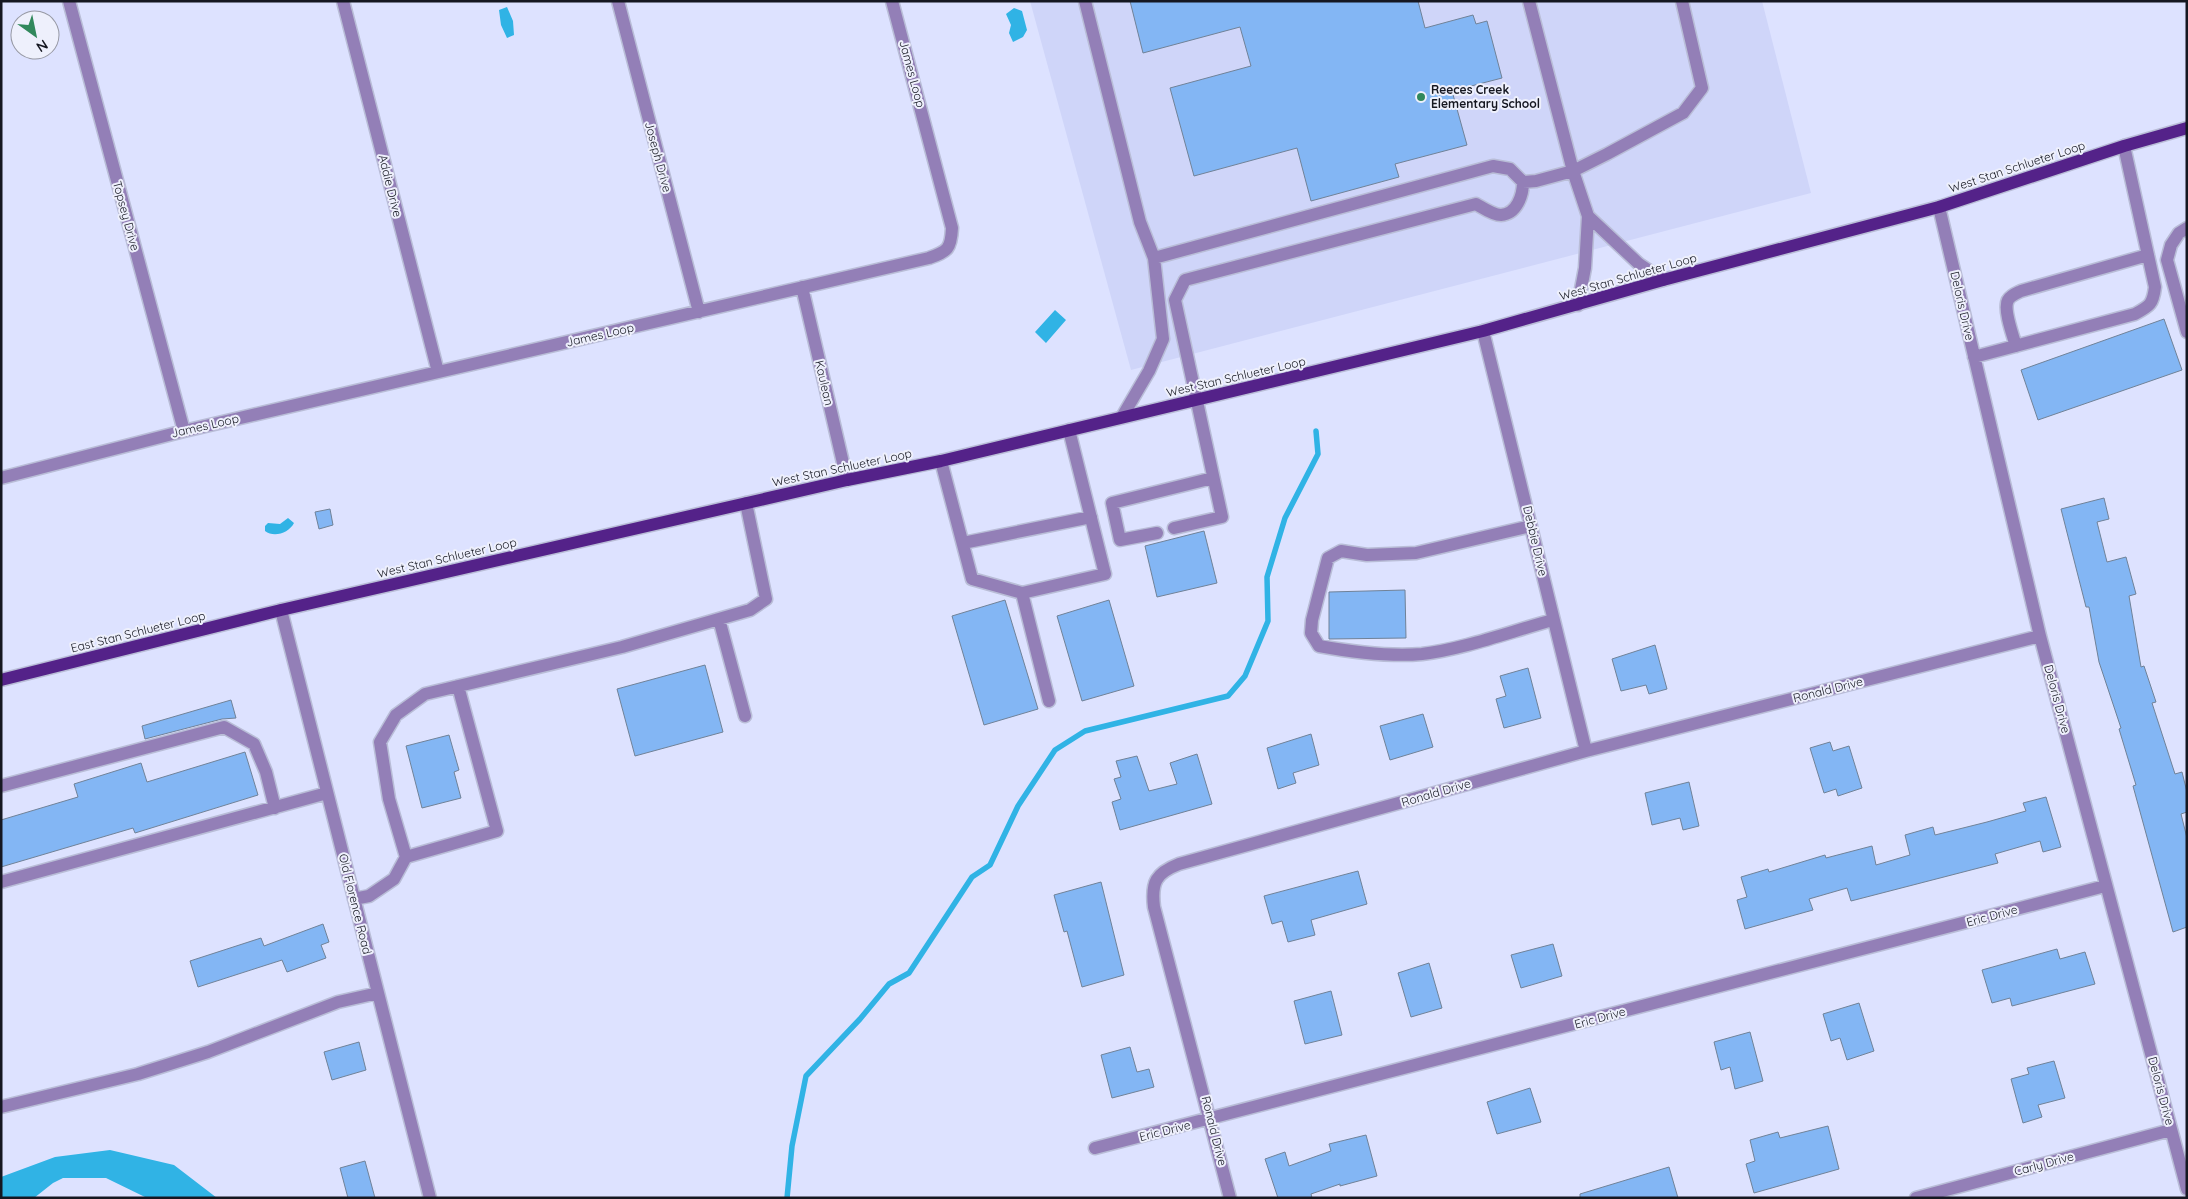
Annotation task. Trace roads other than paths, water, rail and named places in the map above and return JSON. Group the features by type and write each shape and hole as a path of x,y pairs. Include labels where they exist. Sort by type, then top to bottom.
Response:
{"main road":[{"name":"West Stan Schlueter Loop","path":"281,610 847,480 942,461 1483,331 1663,280 1939,207 2124,146 2187,128"},
{"name":"East Stan Schlueter Loop","path":"1,680 281,610"}],"street":[{"name":"Topsey Drive","path":"69,1 184,431"},
{"name":"Addie Drive","path":"343,1 438,372"},
{"name":"Joseph Drive","path":"618,1 699,312"},
{"name":"James Loop","path":"1,478 184,431 929,258 945,252 952,241 952,228 892,1"},
{"path":"1085,1 1140,222 1154,258 1163,339 1149,371 1122,417"},
{"path":"1529,1 1573,171 1588,216 1585,268 1578,305"},
{"path":"1523,182 1536,181 1573,171 1683,113 1702,88 1682,1"},
{"path":"1974,358 2136,314 2148,308 2154,300 2155,287 2124,146"},
{"path":"1154,258 1492,166 1510,169 1523,182 1523,192 1518,202 1510,211 1502,215 1495,214 1476,204 1186,280 1175,300 1222,517 1174,528"},
{"name":"Deloris Drive","path":"1939,207 2040,636 2187,1189"},
{"path":"1588,216 1639,264 1663,280"},
{"path":"2187,228 2179,233 2172,245 2167,260 2187,332"},
{"path":"2016,346 2006,309 2008,300 2013,295 2021,291 2148,255"},
{"name":"Kaulean","path":"802,287 847,480"},
{"name":"Debbie Drive","path":"1483,331 1586,751"},
{"path":"942,461 972,579 1022,593 1105,574 1069,430"},
{"path":"1157,533 1120,540 1112,503 1213,478"},
{"path":"354,899 369,896 394,879 406,857 390,799 380,742 396,715 425,694 622,646 750,610 766,599 746,503"},
{"path":"963,543 1091,517"},
{"path":"1531,526 1416,553 1368,555 1341,551 1328,558 1312,620 1311,633 1318,646 1327,648 1360,654 1422,654 1473,643 1553,620"},
{"path":"1022,593 1049,701"},
{"name":"Old Florence Road","path":"281,610 430,1198"},
{"path":"719,619 745,716"},
{"name":"Ronald Drive","path":"1230,1198 1154,907 1154,884 1164,870 1586,751 2040,636"},
{"path":"406,857 497,831 458,686"},
{"path":"1,786 224,727 254,744 266,772 275,808"},
{"path":"1,882 327,793"},
{"name":"Eric Drive","path":"1095,1148 1211,1120 2106,886"},
{"path":"4,1103 138,1074 208,1052 338,1002 378,993"},
{"name":"Carly Drive","path":"1916,1198 2171,1130"}],"water":[{"path":"507,7 513,21 514,35 507,38 501,25 499,10"},
{"path":"1014,8 1022,11 1027,30 1023,37 1013,42 1009,33 1011,25 1006,14"},
{"path":"1055,310 1066,320 1046,343 1035,332"},
{"path":"288,518 294,523 285,532 273,534 265,531 265,526 268,523 280,524"},
{"path":"110,1150 174,1165 217,1198 147,1198 106,1178 63,1178 53,1183 34,1198 1,1198 1,1177 55,1157"}],"waterway":[{"path":"787,1198 792,1146 806,1076 860,1019 889,984 909,973 972,877 990,865 1018,806 1055,750 1085,731 1228,696 1245,676 1268,621 1267,577 1285,518 1318,454 1316,431"}],"place":[{"name":"Reeces Creek Elementary School","path":"1421,97"}]}
